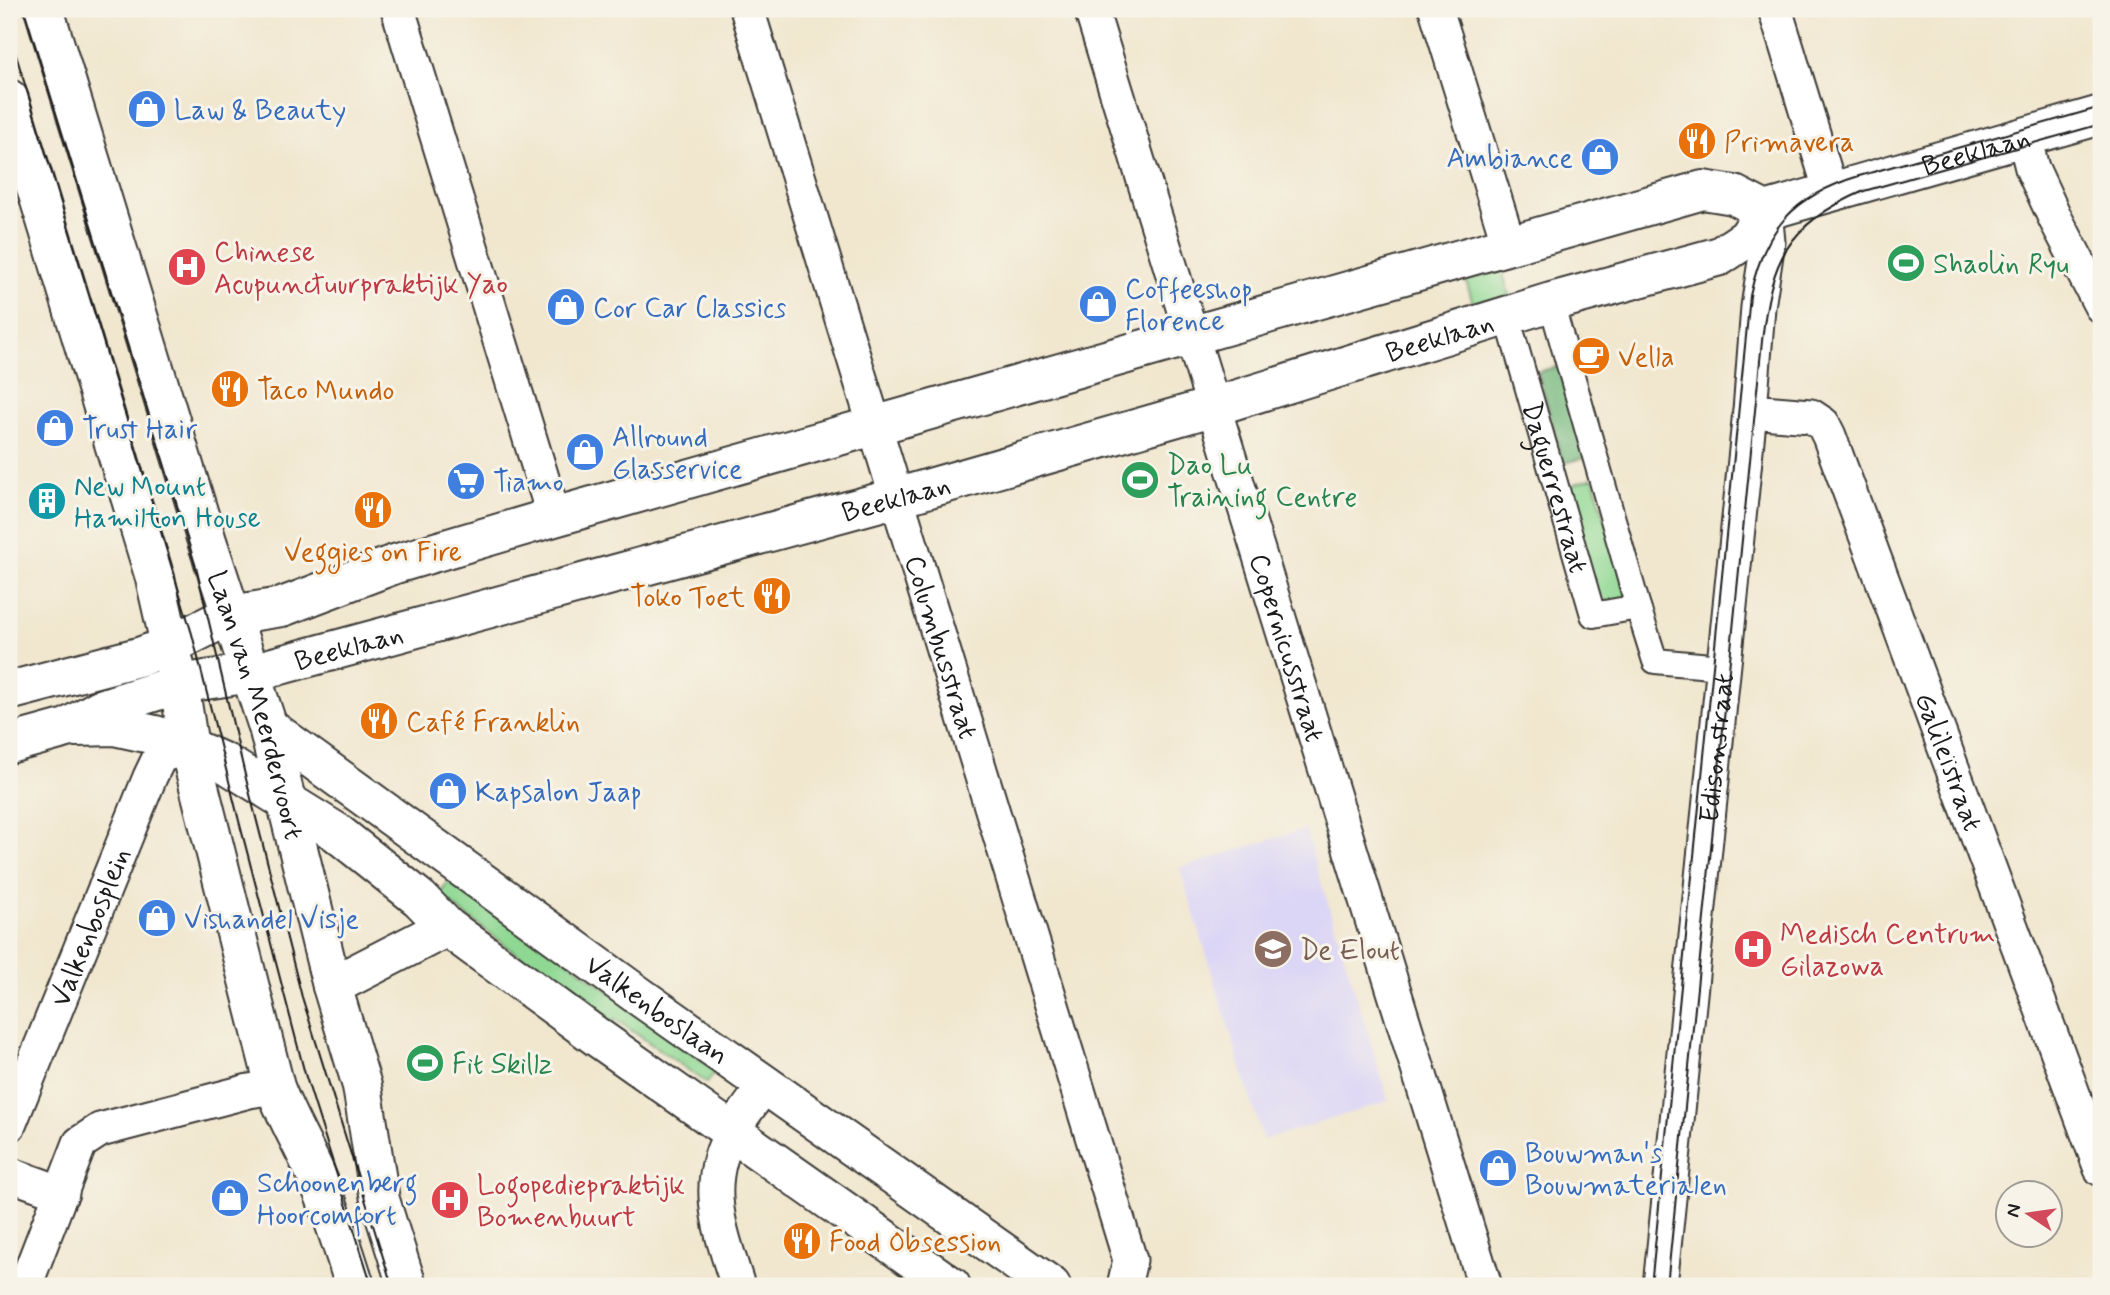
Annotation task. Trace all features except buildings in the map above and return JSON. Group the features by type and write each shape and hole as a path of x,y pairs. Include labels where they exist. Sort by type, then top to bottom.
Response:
{"street":[{"name":"Laan van Meerdervoort","path":"44,9 230,615 268,727 332,986 362,1086 380,1200 407,1286"},
{"path":"398,9 554,517"},
{"name":"Columbusstraat","path":"747,9 1129,1260 1124,1286"},
{"name":"Copernicusstraat","path":"1091,9 1485,1286"},
{"path":"1436,9 1509,245"},
{"path":"1775,9 1831,192"},
{"name":"Beeklaan","path":"9,744 67,727 100,709 179,684 251,673 895,498 1212,407 1551,302 1720,256 1748,238 1765,211 2024,136 2090,122 2101,98"},
{"path":"9,99 155,578 179,684 189,747 275,1087 284,1112 315,1171 332,1213 355,1286"},
{"path":"2024,136 2037,178 2056,220 2101,306"},
{"name":"Beeklaan","path":"9,691 142,656 169,646 230,615 282,607 395,565 554,517 1703,190 1734,195 1765,211"},
{"name":"Edisonstraat","path":"1660,1286 1750,411 1758,307 1768,242 1765,211"},
{"name":"Daguerrestraat","path":"1551,302 1655,661 1723,667"},
{"name":"Daguerrestraat","path":"1507,316 1593,615 1638,607"},
{"name":"Galileïstraat","path":"1750,411 1811,416 1823,424 1829,436 2101,1169"},
{"path":"67,727 114,726 155,735 225,763 287,801"},
{"name":"Valkenboslaan","path":"268,727 639,996 1051,1286"},
{"name":"Valkenbosplein","path":"9,1125 160,756 189,747"},
{"name":"Valkenboslaan","path":"287,801 336,832 420,899 447,927 597,1037 951,1286"},
{"path":"332,986 447,927"},
{"path":"737,1286 717,1220 715,1194 720,1160 732,1131 765,1085"},
{"path":"21,1273 62,1193 80,1143 100,1130 249,1091 275,1087"},
{"path":"9,1174 62,1193"}],"shaded area":[{"name":"De Elout","path":"1305,829 1389,1101 1263,1140 1180,868"}],"green space":[{"path":"1501,266 1511,302 1476,312 1465,278"},
{"path":"1559,366 1585,458 1563,463 1538,372"},
{"path":"1593,478 1629,601 1598,610 1562,488"},
{"path":"453,875 716,1071 707,1083 615,1019 611,1025 439,895"}],"tram line":[{"path":"24,9 196,567 245,775 302,997 392,1286"},
{"path":"9,32 192,634 305,1074 372,1286"},
{"path":"1651,1286 1750,296 1756,272 1773,234 1785,218 1799,205 1836,184 2101,107"},
{"path":"1667,1286 1762,341 1771,288 1778,267 1787,248 1816,217 1864,191 2101,124"}],"place":[{"name":"Law & Beauty","path":"147,109"},
{"name":"Primavera","path":"1697,141"},
{"name":"Ambiance","path":"1600,157"},
{"name":"Shaolin Ryu","path":"1906,263"},
{"name":"Chinese Acupunctuurpraktijk Yao","path":"187,267"},
{"name":"Coffeeshop Florence","path":"1098,304"},
{"name":"Cor Car Classics","path":"566,307"},
{"name":"Vella","path":"1591,356"},
{"name":"Taco Mundo","path":"230,389"},
{"name":"Trust Hair","path":"55,428"},
{"name":"Allround Glasservice","path":"585,452"},
{"name":"Dao Lu Training Centre","path":"1140,480"},
{"name":"Tiamo","path":"466,481"},
{"name":"New Mount Hamilton House","path":"47,501"},
{"name":"Veggies on Fire","path":"373,510"},
{"name":"Toko Toet","path":"772,596"},
{"name":"Café Franklin","path":"379,721"},
{"name":"Kapsalon Jaap","path":"448,791"},
{"name":"Vishandel Visje","path":"157,918"},
{"name":"De Elout","path":"1273,949"},
{"name":"Medisch Centrum Gilazowa","path":"1753,949"},
{"name":"Fit Skillz","path":"425,1063"},
{"name":"Bouwman's Bouwmaterialen","path":"1498,1168"},
{"name":"Schoonenberg Hoorcomfort","path":"230,1198"},
{"name":"Logopediepraktijk Bomenbuurt","path":"450,1200"},
{"name":"Food Obsession","path":"802,1241"}]}
